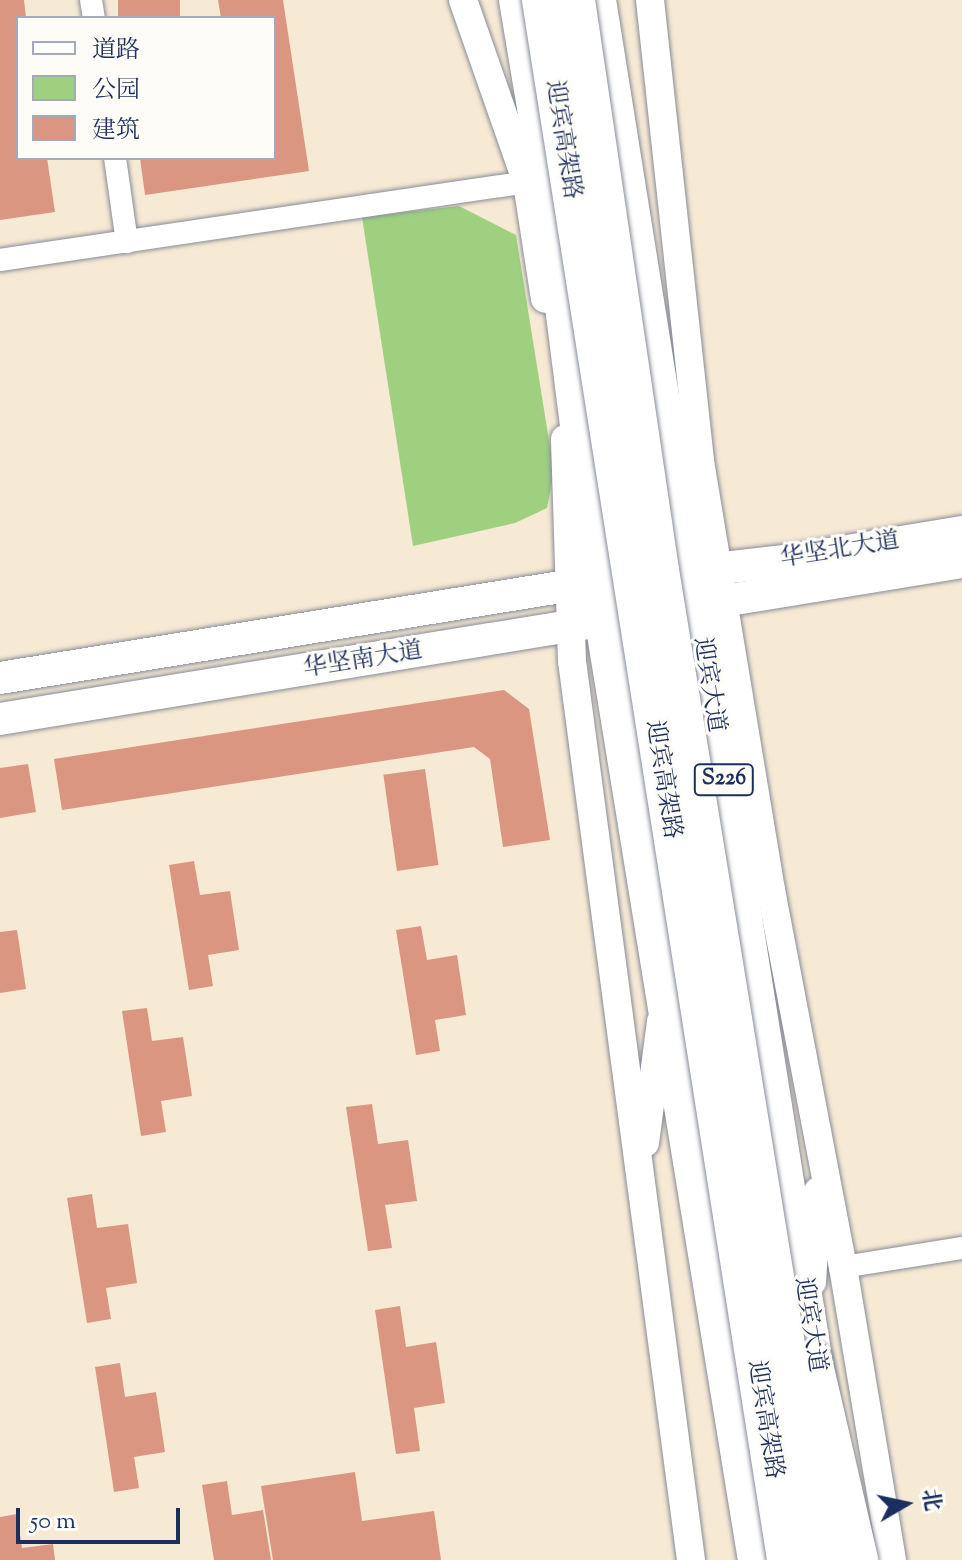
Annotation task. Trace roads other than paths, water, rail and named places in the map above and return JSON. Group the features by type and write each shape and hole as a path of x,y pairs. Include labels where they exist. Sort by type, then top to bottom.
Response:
{"highway":[{"name":"迎宾高架路","path":"541,0 786,1560"},
{"name":"迎宾高架路","path":"576,0 660,570 821,1560"},
{"path":"731,1003 859,1560"}],"main road":[{"path":"517,0 587,625 665,989 756,1560"},
{"name":"迎宾大道","path":"598,0 710,604 809,1330 846,1560"},
{"name":"华坚北大道","path":"704,570 962,532"},
{"name":"华坚北大道","path":"710,604 962,562"},
{"name":"华坚南大道","path":"0,678 582,584 704,570"},
{"name":"华坚南大道","path":"0,719 710,604"}],"street":[{"path":"0,260 537,181 463,0"},
{"path":"650,0 700,461 704,570"},
{"path":"115,160 127,242"},
{"path":"710,604 771,890 843,1267 892,1560"},
{"path":"587,625 639,1180 691,1560"},
{"path":"639,1180 665,989"},
{"path":"809,1330 820,1153"},
{"path":"843,1267 962,1248"}]}
